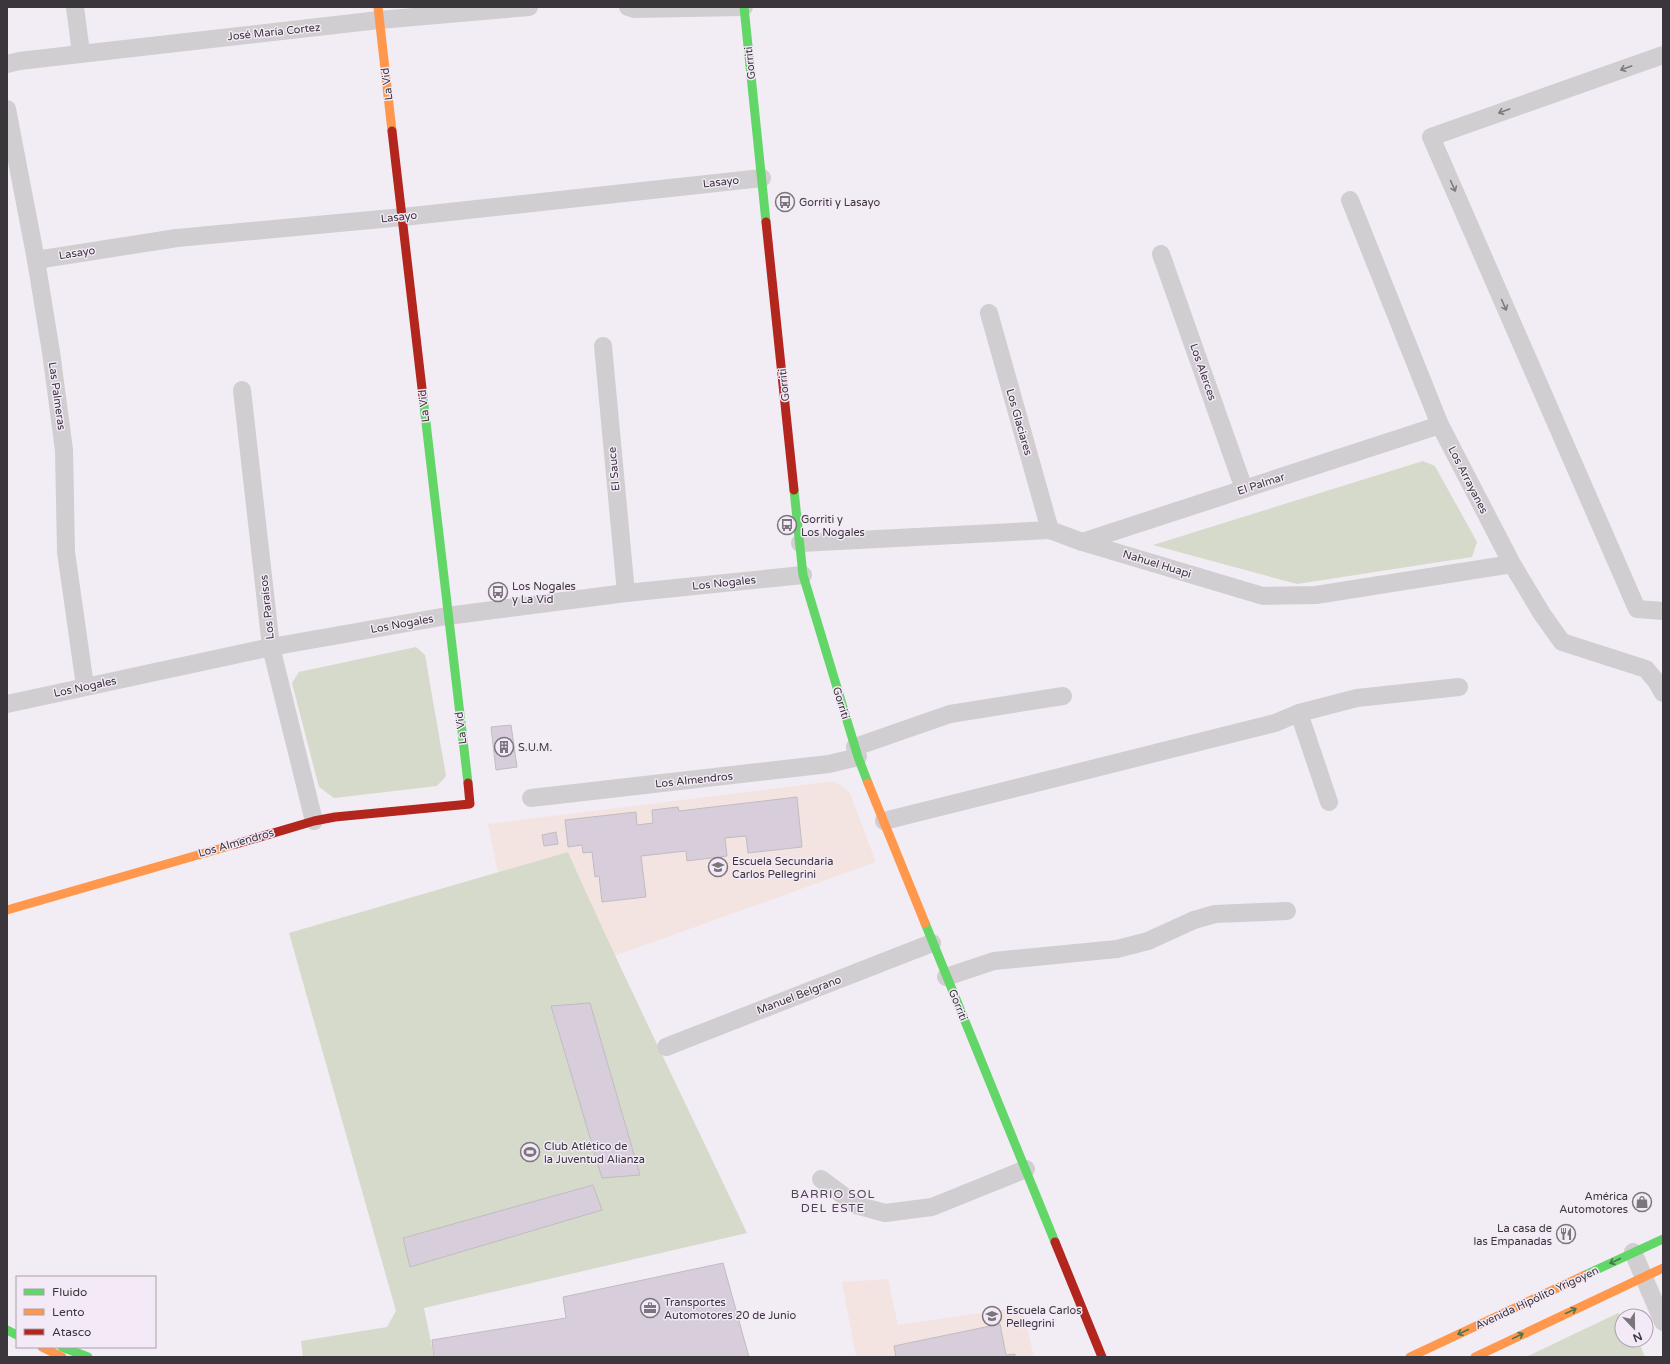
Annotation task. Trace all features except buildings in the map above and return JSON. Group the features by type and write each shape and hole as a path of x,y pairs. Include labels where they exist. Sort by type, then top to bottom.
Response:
{"street":[{"path":"75,7 81,53"},
{"name":"José María Cortez","path":"13,62 378,14 529,7"},
{"path":"628,7 634,9 744,7"},
{"name":"Gorriti","path":"744,7 803,575 856,752 932,944 1026,1169 1102,1357"},
{"name":"La Vid","path":"378,14 403,217 447,616 470,804"},
{"path":"1663,55 1431,137 1637,609 1663,611"},
{"name":"Las Palmeras","path":"7,109 36,260 64,450 66,552 85,686"},
{"name":"Lasayo","path":"36,260 177,238 403,217 762,178"},
{"name":"Los Arrayanes","path":"1350,200 1440,425 1512,564 1542,614 1562,642 1646,669 1656,681 1663,693"},
{"name":"Los Alerces","path":"1161,254 1244,489"},
{"name":"Los Glaciares","path":"988,313 1050,530"},
{"name":"El Sauce","path":"603,346 626,593"},
{"name":"Los Paraísos","path":"242,390 271,647 314,821"},
{"name":"El Palmar","path":"1082,542 1440,425"},
{"name":"Nahuel Huapi","path":"800,543 1050,530 1082,542 1263,596 1316,595 1512,564"},
{"name":"Los Nogales","path":"7,704 271,647 447,616 626,593 803,575"},
{"path":"884,821 1275,723 1299,713 1357,698 1459,687"},
{"name":"Los Almendros","path":"531,798 829,764 950,714 1063,696"},
{"path":"1299,713 1329,802"},
{"name":"Los Almendros","path":"7,910 314,821 335,817 470,804"},
{"path":"946,977 994,962 1117,948 1142,943 1194,920 1215,914 1287,911"},
{"name":"Manuel Belgrano","path":"666,1047 932,944"},
{"path":"821,1179 856,1205 885,1213 932,1207 1026,1169"},
{"name":"Avenida Hipólito Yrigoyen","path":"1410,1357 1663,1239"},
{"path":"1633,1252 1663,1322"},
{"path":"1475,1357 1663,1268"},
{"path":"7,1330 16,1334"},
{"path":"44,1348 62,1357"},
{"path":"65,1348 88,1357"}],"shaded area":[{"path":"1423,461 1435,466 1477,542 1472,557 1297,584 1153,545"},
{"path":"416,647 425,655 446,776 437,786 334,798 319,787 292,683 299,672"},
{"name":"Escuela Secundaria Carlos Pellegrini","path":"834,781 849,791 876,862 614,956 568,852 498,873 488,824"},
{"name":"Club Atlético de la Juventud Alianza","path":"568,852 747,1233 424,1308 434,1357 303,1357 301,1341 387,1327 396,1311 289,933"},
{"name":"Escuela Carlos Pellegrini","path":"888,1279 898,1325 1022,1307 1034,1357 856,1357 842,1282"},
{"path":"1614,1315 1614,1348 1641,1348 1645,1357 1526,1357"}],"traffic: fast":[{"path":"744,7 766,222"},
{"path":"423,397 468,783"},
{"path":"794,490 803,575 858,757 868,783"},
{"path":"925,923 1055,1242"},
{"path":"1585,1275 1663,1239"},
{"path":"7,1330 16,1334"},
{"path":"65,1348 88,1357"}],"traffic: slow":[{"path":"378,7 392,131"},
{"path":"868,783 925,923"},
{"path":"7,910 236,844"},
{"path":"1475,1357 1663,1268"},
{"path":"1410,1357 1585,1275"},
{"path":"44,1348 62,1357"}],"traffic: jam":[{"path":"392,131 423,397"},
{"path":"766,222 794,490"},
{"path":"236,844 314,821 335,817 470,804 468,783"},
{"path":"1055,1242 1102,1357"}],"place":[{"name":"Gorriti y Lasayo","path":"785,202"},
{"name":"Gorriti y Los Nogales","path":"787,525"},
{"name":"Los Nogales y La Vid","path":"498,592"},
{"name":"S.U.M.","path":"504,747"},
{"name":"Escuela Secundaria Carlos Pellegrini","path":"718,867"},
{"name":"Club Atlético de la Juventud Alianza","path":"530,1152"},
{"name":"América Automotores","path":"1642,1202"},
{"name":"La casa de las Empanadas","path":"1566,1234"},
{"name":"Transportes Automotores 20 de Junio","path":"650,1308"},
{"name":"Escuela Carlos Pellegrini","path":"992,1316"}],"district":[{"name":"BARRIO SOL DEL ESTE","path":"833,1201"}]}
